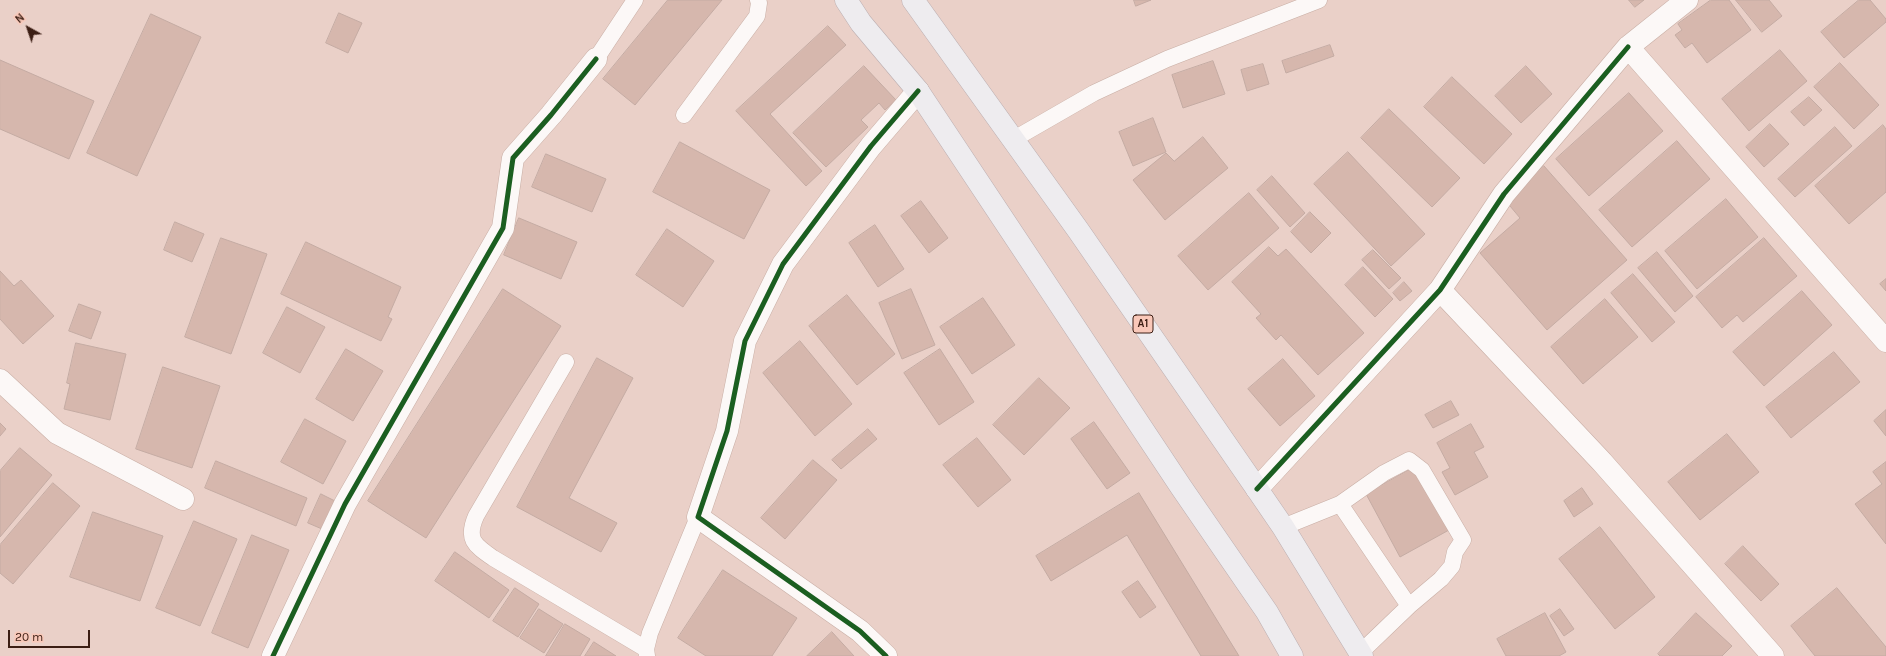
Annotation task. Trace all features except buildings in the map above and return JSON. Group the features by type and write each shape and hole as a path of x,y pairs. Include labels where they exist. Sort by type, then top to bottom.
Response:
{"highway":[{"path":"846,0 861,23 918,91 1181,487 1267,612 1292,656"},
{"name":"A1","path":"913,0 1014,138 1283,527 1361,655"}],"street":[{"path":"1257,489 1440,290 1504,194 1628,47 1687,0"},
{"path":"1628,47 1886,341"},
{"path":"273,656 345,504 503,228 513,158 551,115 596,59"},
{"path":"886,656 860,631 698,516 727,431 745,341 783,264 871,146 918,91"},
{"path":"1440,290 1602,462 1773,656"},
{"path":"0,380 57,433 183,499"}],"lane":[{"path":"596,59 635,0"},
{"path":"684,116 757,16 758,0"},
{"path":"1014,138 1094,93 1154,65 1319,0"},
{"path":"566,362 476,516 471,528 471,536 477,547 646,652 650,633 698,516"},
{"path":"1283,527 1340,504 1384,473 1409,460 1422,470 1463,540 1455,552 1452,566 1441,579 1409,606 1361,655"},
{"path":"1340,504 1409,606"}],"cycle path":[{"path":"1257,489 1440,290 1504,194 1628,47"},
{"path":"273,656 345,504 503,228 513,158 551,115 596,59"},
{"path":"886,656 860,631 698,517 727,431 745,341 783,264 871,146 918,91"}]}
